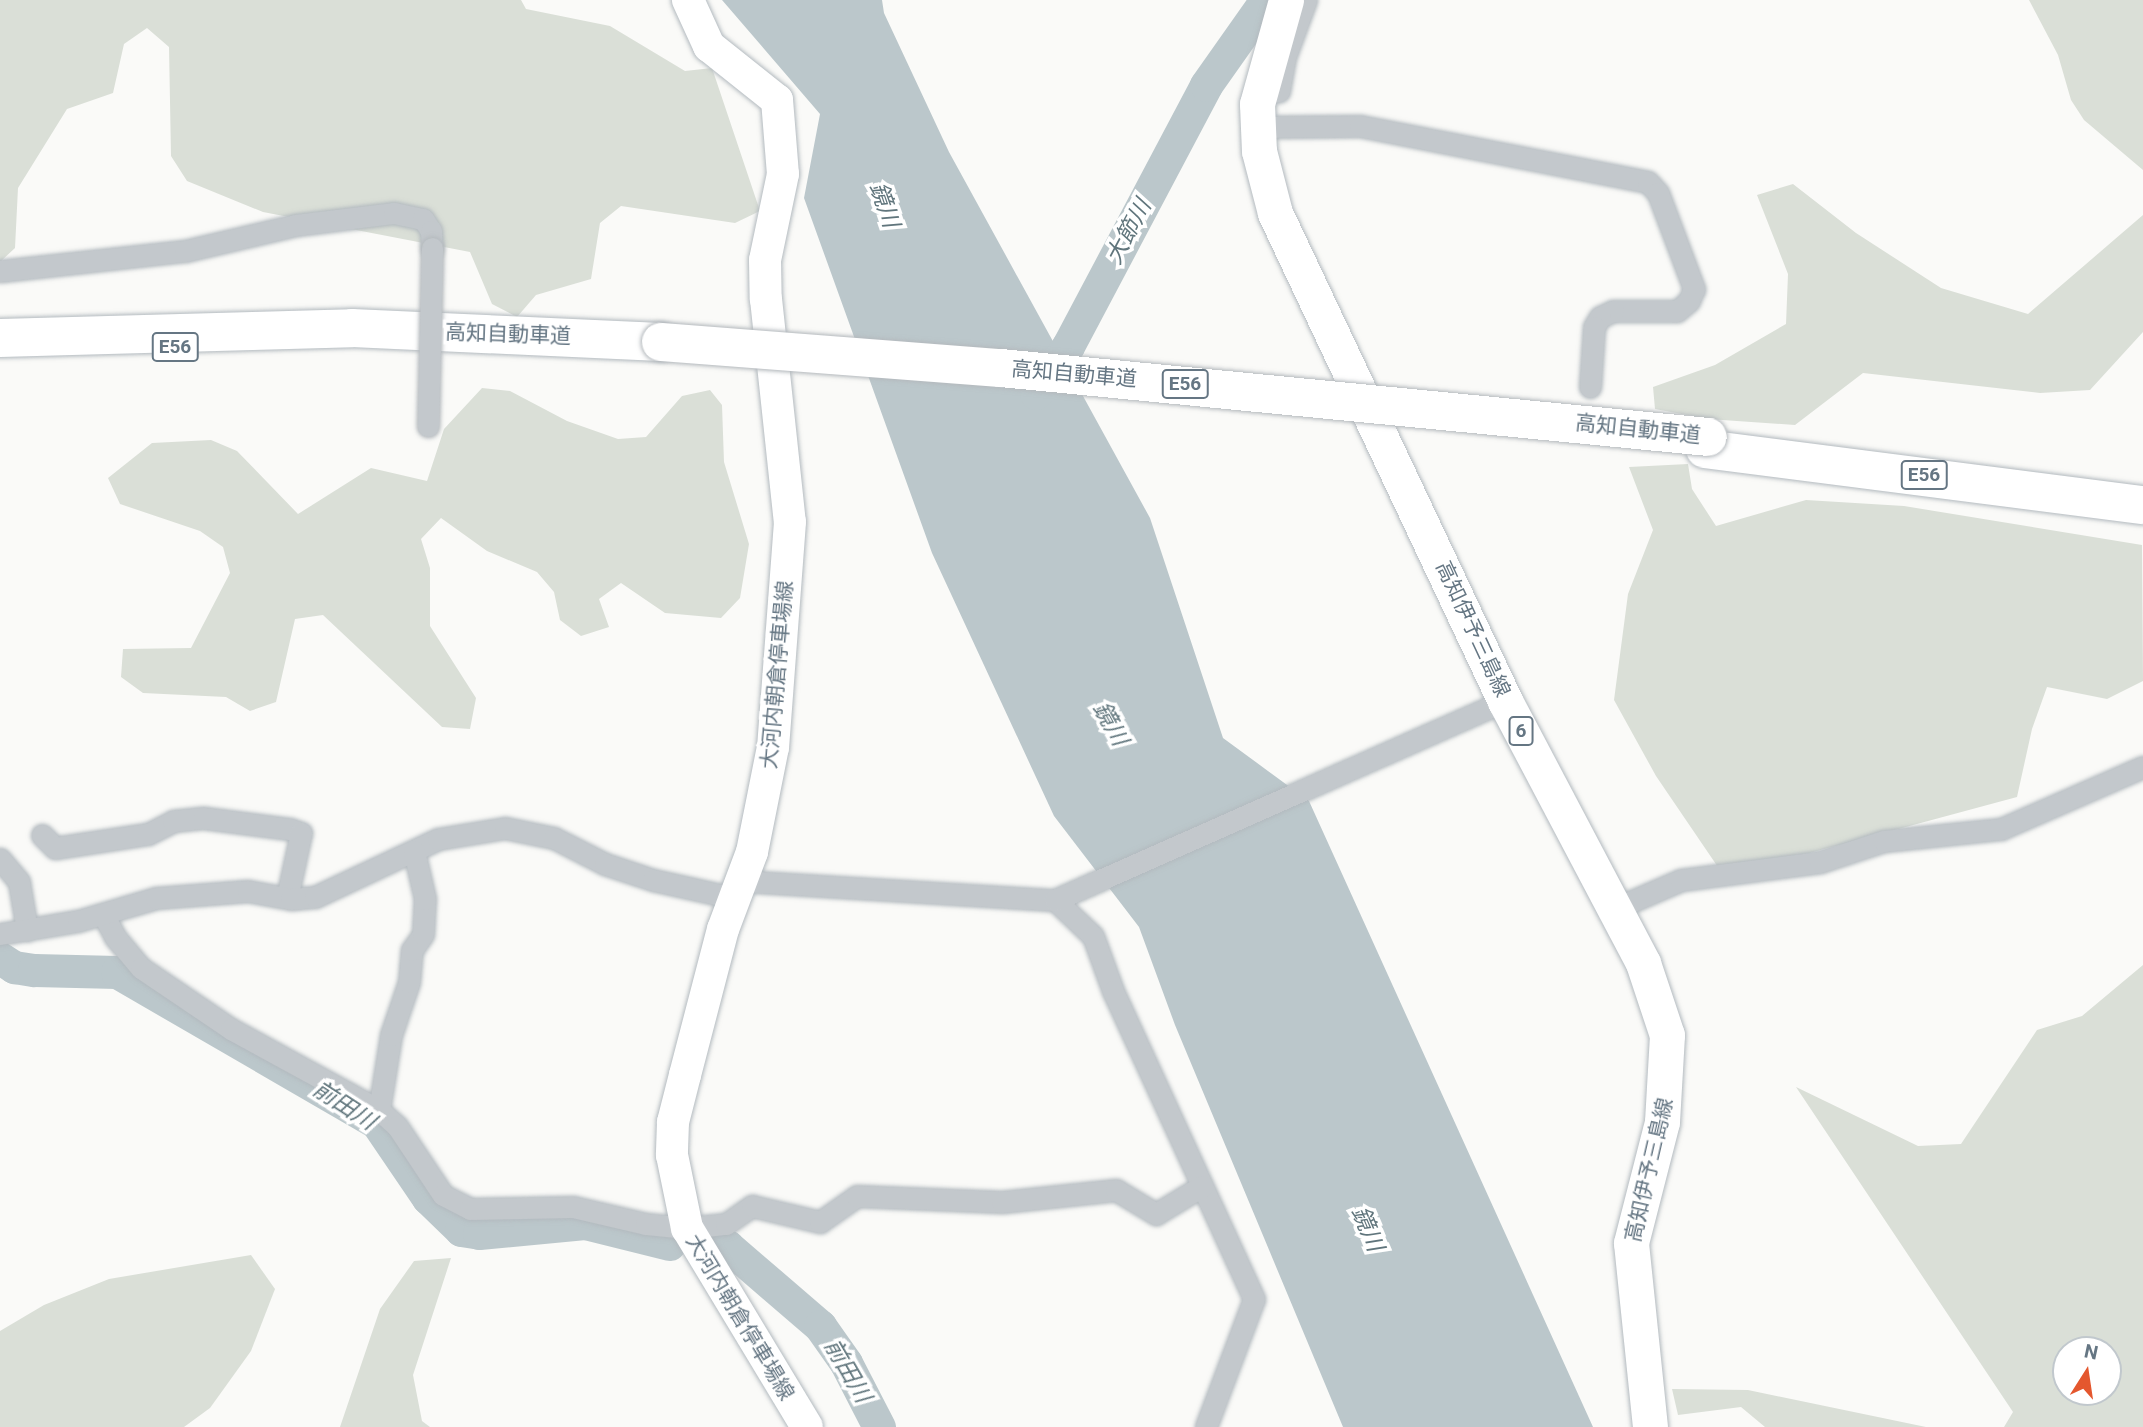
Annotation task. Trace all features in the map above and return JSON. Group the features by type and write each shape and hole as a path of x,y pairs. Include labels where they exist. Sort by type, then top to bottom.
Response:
{"highway":[{"name":"高知自動車道","path":"0,338 352,328 661,350 1029,370 2143,489"},
{"name":"高知自動車道","path":"0,362 169,347 351,345 661,350"},
{"name":"E56","path":"1707,443 2143,505"}],"main road":[{"name":"大河内朝倉停車場線","path":"688,0 709,46 777,100 783,174 765,260 765,299 790,523 775,733 752,852 738,889 673,1122 672,1155 687,1228 807,1427"},
{"name":"高知伊予三島線","path":"1286,0 1258,93 1257,127 1275,214 1505,701 1643,963 1667,1035 1662,1122 1631,1243 1650,1427"}],"street":[{"path":"1258,93 1279,91 1289,44 1306,0"},
{"path":"1257,127 1360,126 1648,182 1658,193 1694,289 1689,301 1677,312 1613,311 1601,317 1594,327 1590,387"},
{"path":"0,271 185,251 296,225 394,213 423,219 431,231 432,248 428,426"},
{"path":"0,859 19,882 12,932 103,914 156,898 248,891 287,898 315,897 446,837 505,828 554,838 605,864 653,880 738,889 1060,896 1505,701"},
{"path":"1614,909 1681,880 1821,862 1884,841 2001,830 2143,767"},
{"path":"42,835 55,848 148,834 173,821 204,818 290,829 301,833 287,898"},
{"path":"379,1110 391,1035 409,982 412,950 423,934 425,899 414,851"},
{"path":"1060,896 1093,936 1112,991 1254,1299 1206,1427"},
{"path":"103,914 115,937 141,968 231,1029 379,1110 397,1126 443,1195 458,1206 492,1211 592,1208 646,1224 687,1228 726,1224 752,1206 820,1222 857,1196 1002,1202 1116,1191 1156,1214 1202,1186"}],"shaded area":[{"path":"0,0 521,0 526,9 610,26 685,71 712,68 760,211 735,223 621,206 600,223 591,279 536,295 517,317 492,304 470,252 263,212 187,181 171,156 169,47 147,28 124,44 113,93 67,109 18,188 15,248 0,262"},
{"path":"2029,0 2143,0 2143,170 2084,120 2071,100 2058,55"},
{"path":"1793,184 1856,233 1941,288 2028,314 2143,215 2143,332 2090,390 2040,393 1863,373 1795,425 1708,419 1655,409 1653,387 1715,365 1786,324 1788,274 1757,195"},
{"path":"482,388 510,391 567,421 618,439 646,437 682,396 710,390 722,405 724,462 749,544 740,598 721,618 665,613 621,583 599,599 609,627 581,636 560,620 554,592 537,572 487,551 441,518 421,539 430,568 430,626 476,698 470,729 442,727 323,615 295,619 276,702 250,711 226,697 143,693 121,677 123,649 191,648 230,573 223,547 200,531 120,504 108,478 152,443 211,440 237,451 298,514 371,468 427,481 444,429"},
{"path":"1688,464 1692,489 1716,526 1806,500 1904,506 2142,545 2143,681 2107,699 2047,687 2032,729 2017,797 1724,876 1656,776 1614,700 1628,594 1653,530 1629,467"},
{"path":"2143,965 2143,1427 2004,1427 2013,1412 1796,1087 1918,1146 1961,1144 2037,1030 2082,1016"},
{"path":"251,1255 275,1289 251,1351 210,1408 184,1427 0,1427 0,1331 44,1305 109,1279"},
{"path":"451,1258 413,1375 422,1421 430,1427 340,1427 380,1309 414,1261"},
{"path":"1672,1389 1748,1390 1926,1427 1765,1427 1741,1407 1678,1415"}],"water":[{"name":"鏡川","path":"722,0 882,0 884,13 949,152 1150,518 1223,738 1309,801 1593,1427 1343,1427 1175,1025 1139,927 1054,816 932,553 804,198 820,114"}],"waterway":[{"name":"大節川","path":"1036,393 1068,346 1206,85 1266,0"},
{"name":"前田川","path":"0,958 14,967 34,970 117,972 377,1123 428,1198 461,1230 479,1233 585,1223 669,1244"},
{"name":"前田川","path":"712,1242 727,1246 820,1326 846,1363 879,1427"}]}
